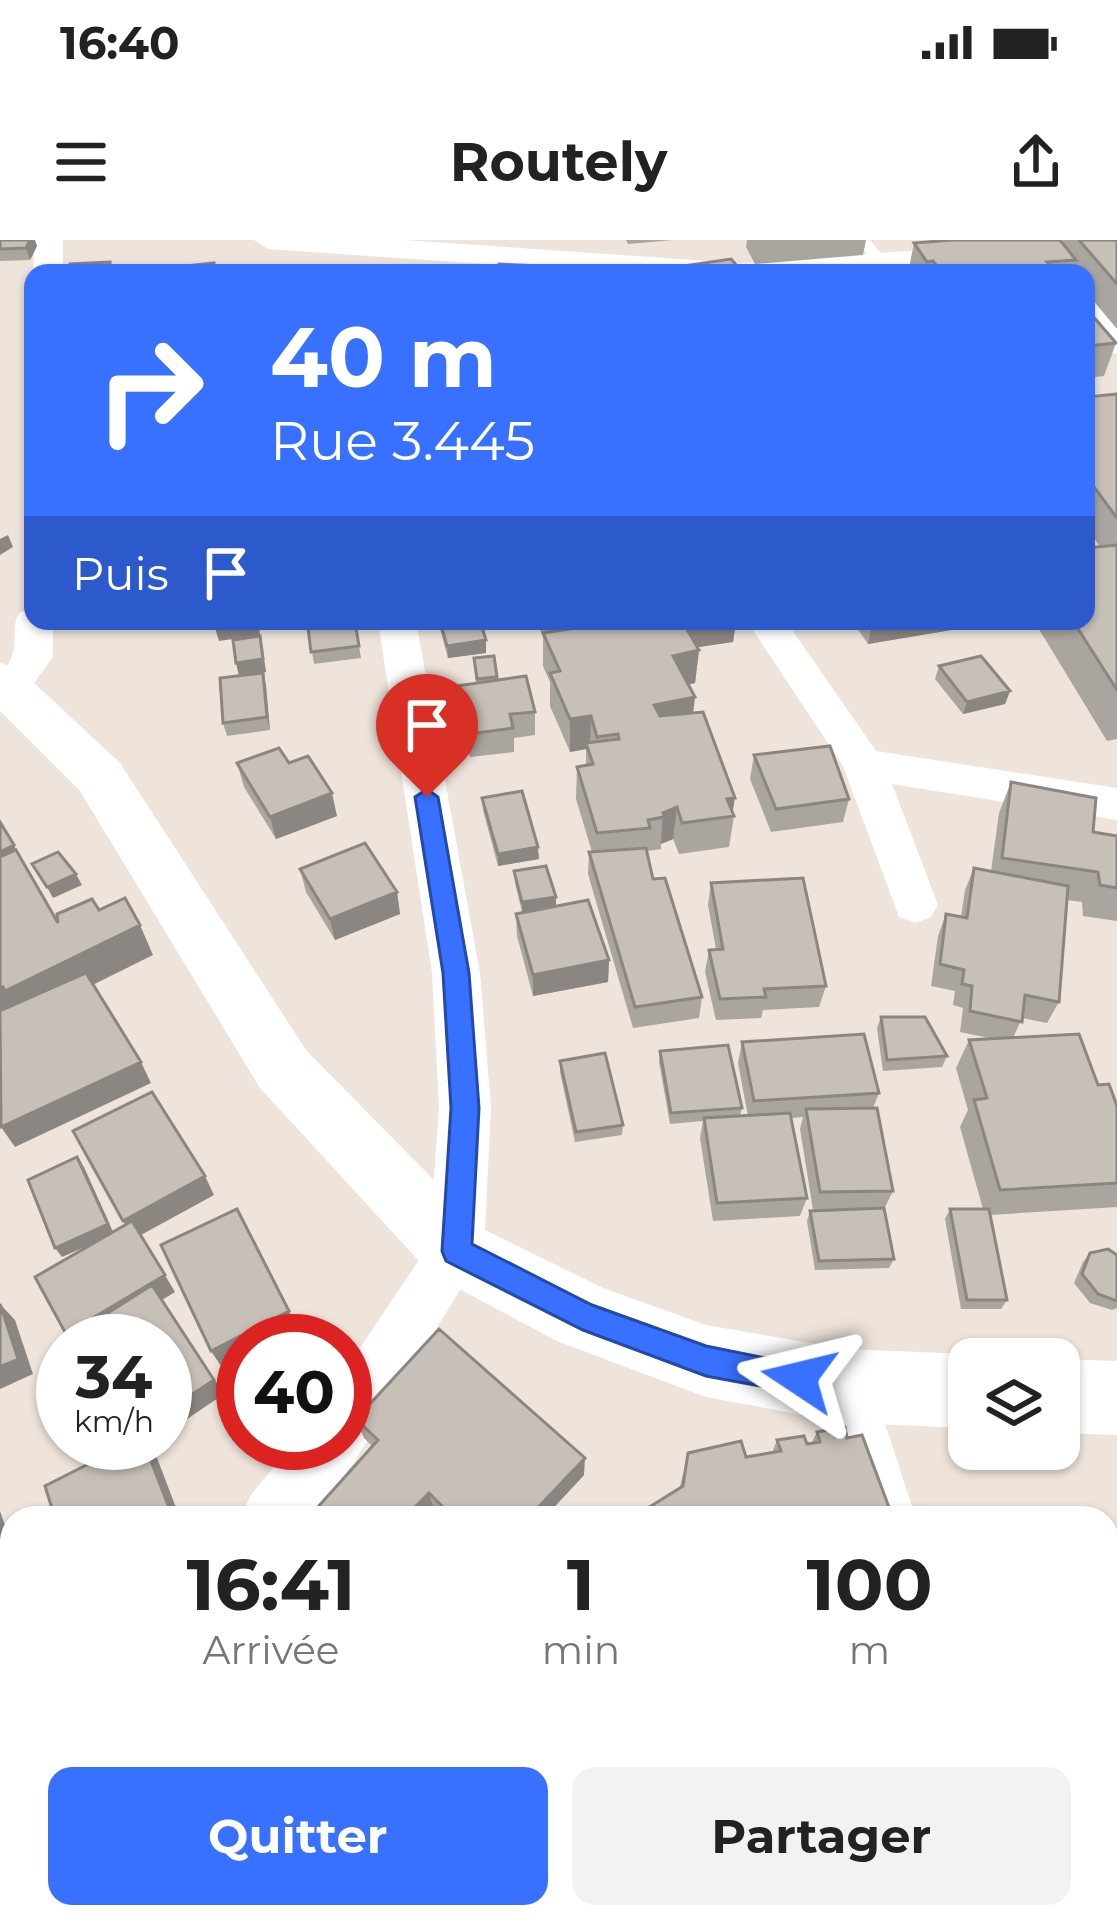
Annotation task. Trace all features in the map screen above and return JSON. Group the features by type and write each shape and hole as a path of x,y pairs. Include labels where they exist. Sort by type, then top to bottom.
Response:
{"street":[{"path":"268,240 580,264"},
{"path":"473,255 504,240"},
{"path":"378,264 400,249"},
{"path":"822,264 1004,253 1031,256 1044,264"},
{"path":"1095,319 1117,346"},
{"path":"34,630 33,657 4,684 100,777 283,1070 457,1251 583,1316 706,1361 844,1386 948,1390"},
{"path":"372,1382 457,1251 465,1108 456,973 399,630"},
{"path":"772,630 863,764 915,905"},
{"path":"863,764 1117,804"},
{"path":"844,1386 881,1506"},
{"path":"1080,1397 1117,1398"},
{"path":"282,1506 310,1470"}],"building":[{"path":"0,240 30,240 26,248 0,249"},
{"path":"1060,240 1076,260 935,264 927,262 914,243"},
{"path":"1079,240 1117,240 1117,284"},
{"path":"731,259 735,264 697,264"},
{"path":"1095,318 1116,343 1095,345"},
{"path":"1117,394 1117,518 1095,488 1095,396"},
{"path":"1117,545 1117,690 1079,630 1095,630 1095,547"},
{"path":"308,630 356,630 359,646 311,652"},
{"path":"443,630 483,630 486,640 447,646"},
{"path":"687,630 699,650 673,656 695,697 654,705 660,716 703,712 735,798 727,799 734,816 682,823 677,807 663,813 664,817 648,820 650,828 597,833 577,767 593,764 586,743 619,739 618,734 597,737 591,716 570,719 550,673 560,671 543,633"},
{"path":"260,636 263,659 236,663 233,640"},
{"path":"494,656 497,677 477,679 474,658"},
{"path":"981,656 1010,691 967,702 939,666"},
{"path":"263,673 267,717 223,723 220,678"},
{"path":"526,676 535,712 510,714 513,728 469,734 457,686"},
{"path":"830,746 849,799 776,809 754,755"},
{"path":"279,748 289,763 308,756 332,793 270,817 237,763"},
{"path":"1011,782 1096,798 1093,832 1117,836 1117,888 1100,885 1098,872 1002,858"},
{"path":"522,791 538,847 498,854 482,798"},
{"path":"0,822 14,845 0,852"},
{"path":"365,843 397,892 330,919 300,869"},
{"path":"646,848 653,879 665,878 702,997 635,1007 589,852"},
{"path":"16,850 58,923 57,914 92,899 99,910 125,898 140,925 5,991 0,989 0,857"},
{"path":"58,852 76,874 47,887 32,864"},
{"path":"546,866 556,897 522,902 514,871"},
{"path":"974,868 1068,886 1059,1002 1025,995 1022,1022 970,1011 972,986 962,984 964,970 940,964 946,914 967,918"},
{"path":"803,878 826,986 764,989 766,997 720,999 709,950 723,949 711,883"},
{"path":"588,900 609,960 533,975 516,914"},
{"path":"86,973 141,1062 1,1127 0,1011"},
{"path":"881,1017 925,1017 947,1056 887,1060"},
{"path":"864,1034 879,1093 754,1101 742,1042"},
{"path":"1079,1034 1098,1085 1109,1084 1117,1106 1117,1183 1000,1190 974,1100 987,1098 969,1040"},
{"path":"728,1045 742,1108 671,1113 660,1051"},
{"path":"605,1053 623,1125 576,1132 560,1061"},
{"path":"152,1092 205,1176 123,1221 73,1131"},
{"path":"877,1108 893,1191 820,1192 806,1109"},
{"path":"790,1113 807,1198 717,1203 704,1118"},
{"path":"77,1157 108,1224 55,1248 28,1180"},
{"path":"884,1208 894,1259 819,1261 810,1211"},
{"path":"237,1209 289,1311 216,1314 216,1348 211,1351 161,1245"},
{"path":"950,1209 989,1209 1007,1300 967,1300"},
{"path":"132,1221 165,1275 100,1314 55,1314 35,1277"},
{"path":"1108,1249 1117,1255 1117,1301 1098,1294 1082,1274 1090,1253"},
{"path":"152,1285 171,1314 106,1314"},
{"path":"0,1304 18,1359 0,1367"},
{"path":"439,1329 585,1458 539,1506 442,1506 429,1493 416,1506 319,1506 351,1470 372,1470 372,1447 378,1440 372,1434 372,1402"},
{"path":"192,1346 214,1380 192,1394"},
{"path":"845,1427 847,1438 862,1435 889,1506 651,1506 683,1486 688,1453 741,1441 746,1457 781,1451 777,1440 804,1436 807,1444 820,1442 817,1432"},
{"path":"77,1470 154,1470 168,1506 51,1506 45,1486"}],"route":[{"path":"427,797 456,973 465,1108 457,1251 583,1316 706,1361 799,1378"}]}
